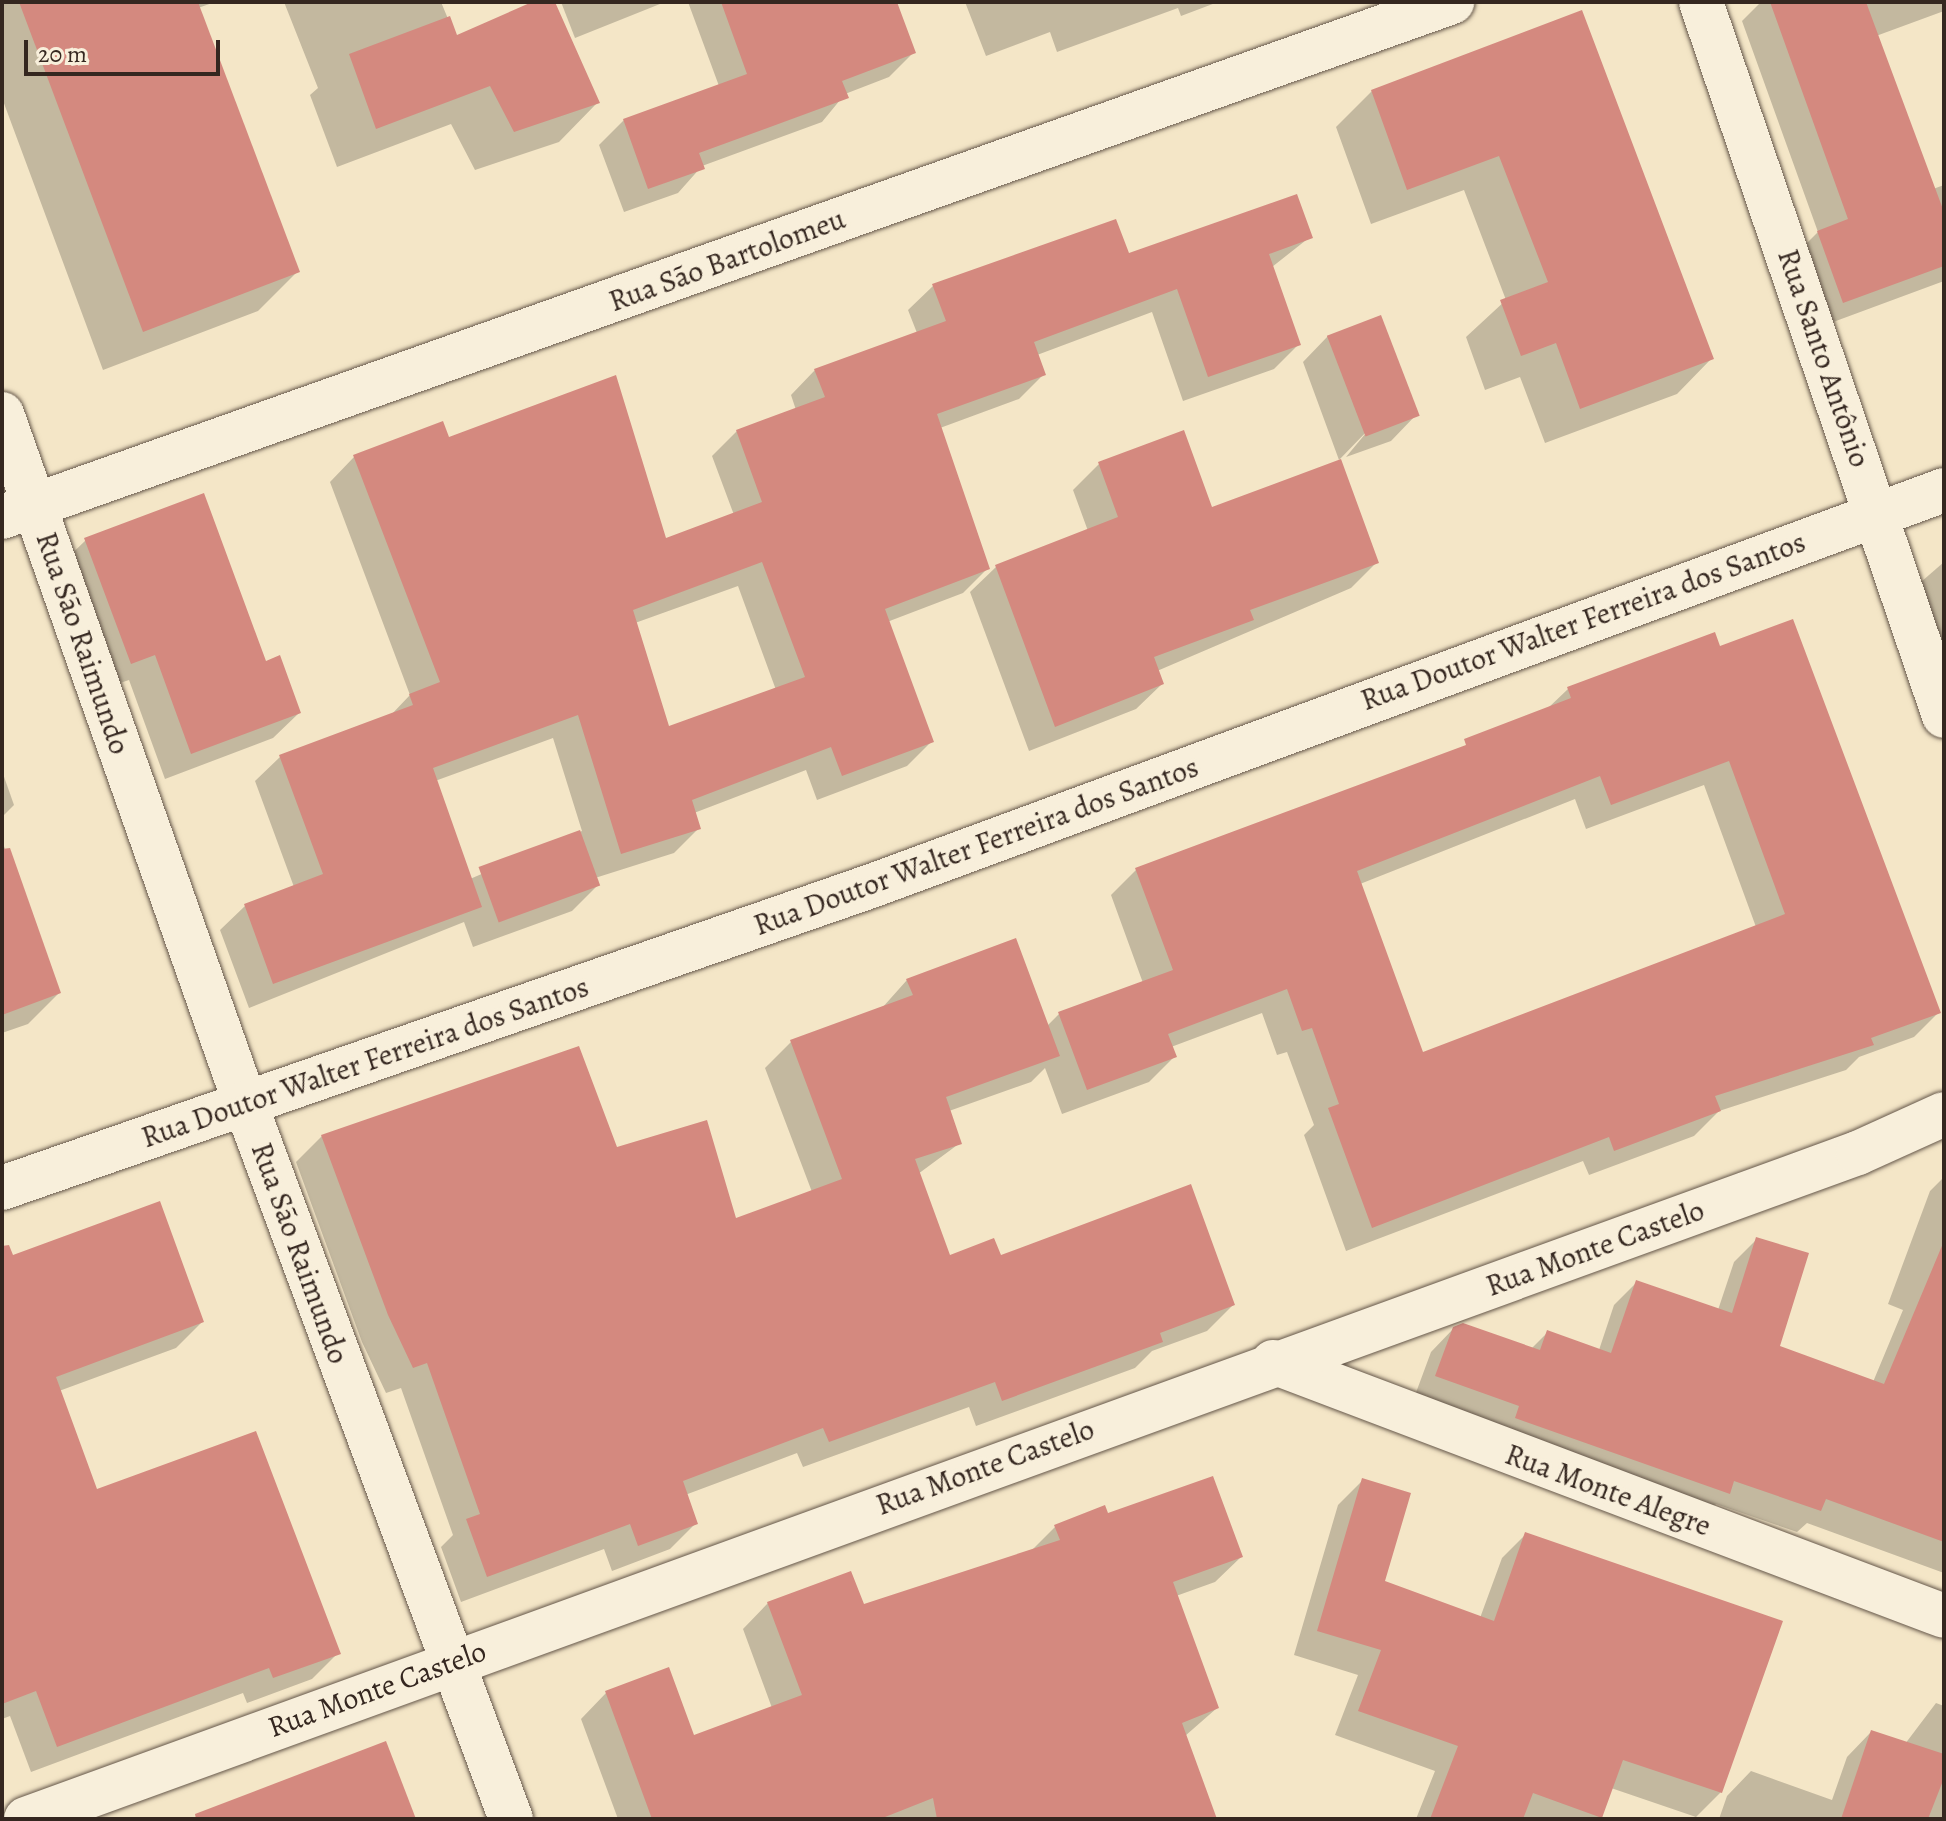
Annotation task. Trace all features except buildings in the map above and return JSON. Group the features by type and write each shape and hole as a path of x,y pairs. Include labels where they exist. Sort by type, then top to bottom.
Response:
{"street":[{"name":"Rua São Bartolomeu","path":"18,511 1452,2"},
{"name":"Rua Santo Antônio","path":"1701,2 1878,512 1944,716"},
{"name":"Rua São Raimundo","path":"2,414 18,511 245,1103 450,1662 511,1819"},
{"name":"Rua Doutor Walter Ferreira dos Santos","path":"2,1188 889,880 1944,490"},
{"name":"Rua Monte Castelo","path":"26,1819 1273,1362 1858,1153 1944,1114"},
{"name":"Rua Monte Alegre","path":"1273,1362 1944,1616"}]}
